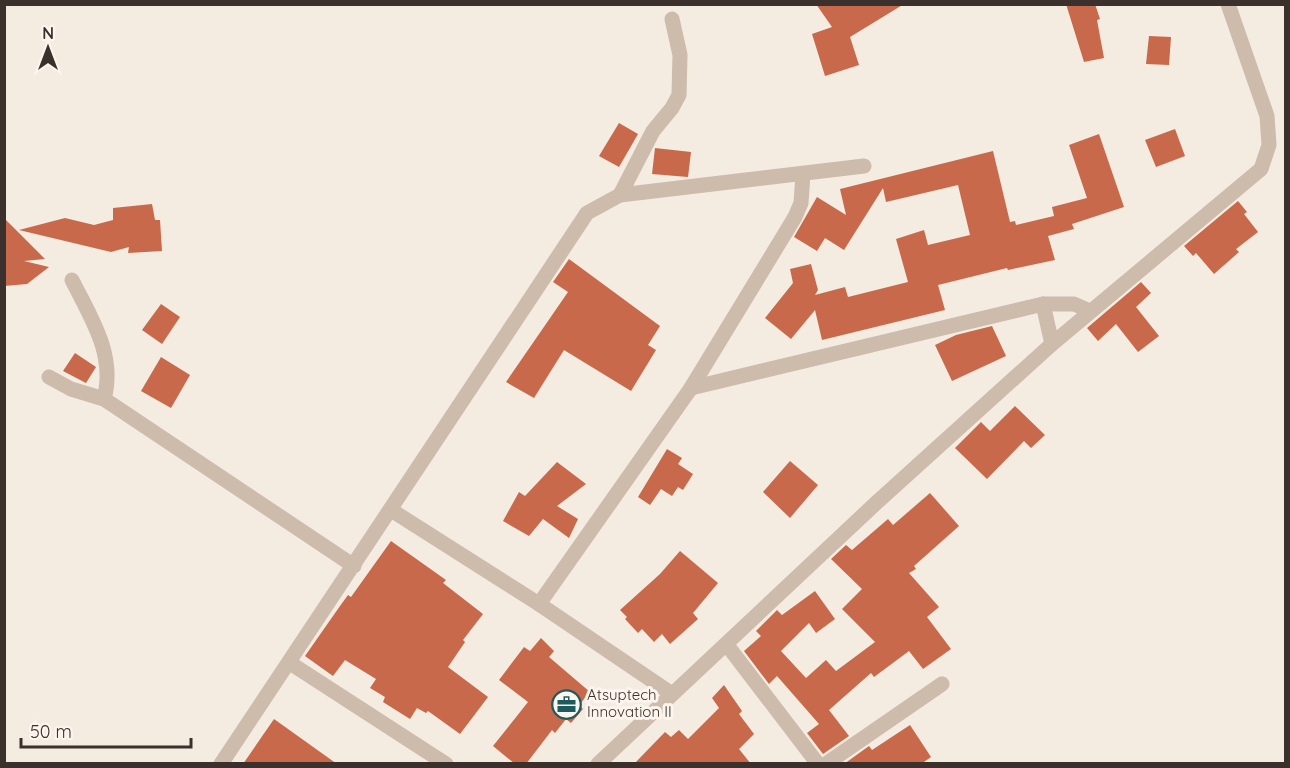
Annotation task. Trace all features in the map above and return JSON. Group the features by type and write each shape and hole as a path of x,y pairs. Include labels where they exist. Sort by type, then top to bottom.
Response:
{"street":[{"path":"598,764 875,504 1052,344 1261,169 1269,146 1267,116 1228,4"},
{"path":"620,195 653,131 672,108 679,95 680,55 672,19"},
{"path":"221,764 290,663 577,226 594,208 620,195 864,166"},
{"path":"539,604 691,388 795,217 801,203 803,174"},
{"path":"72,280 104,346 108,363 108,383 104,399"},
{"path":"691,388 1043,304 1074,304 1090,311"},
{"path":"1043,304 1052,344"},
{"path":"50,377 71,389 104,399 354,566"},
{"path":"391,510 539,604 672,693"},
{"path":"727,645 818,764"},
{"path":"290,663 446,764"},
{"path":"826,764 942,684"}],"building":[{"path":"816,4 904,4 850,37 859,65 825,76 812,34 832,27"},
{"path":"1066,4 1095,4 1100,19 1097,20 1104,58 1084,62"},
{"path":"1149,36 1171,37 1169,65 1146,64"},
{"path":"619,123 638,134 619,167 599,156"},
{"path":"1175,129 1185,156 1156,167 1145,140"},
{"path":"1099,134 1124,207 1072,224 1074,229 1048,236 1055,260 1008,270 1007,268 938,285 945,310 822,340 815,310 791,339 765,318 793,283 790,269 811,264 818,290 815,295 845,287 848,297 908,282 896,239 924,230 928,245 970,235 958,185 886,202 883,188 844,250 825,238 817,251 794,237 817,197 846,215 840,189 993,151 1010,222 1015,221 1016,225 1054,216 1052,207 1087,198 1069,145"},
{"path":"655,148 691,152 688,177 652,174"},
{"path":"1238,201 1247,212 1244,214 1258,232 1236,249 1239,252 1214,274 1196,253 1193,256 1184,246"},
{"path":"152,204 155,220 160,220 162,251 128,253 129,247 111,252 19,230 65,218 94,225 113,220 113,208"},
{"path":"4,218 45,259 24,261 49,267 27,284 4,286"},
{"path":"569,259 660,326 648,345 656,350 631,391 564,350 534,398 506,382 568,292 553,282"},
{"path":"1141,282 1151,293 1136,307 1159,336 1138,352 1116,324 1098,341 1087,328"},
{"path":"161,304 180,317 162,344 142,330"},
{"path":"992,326 1006,356 952,381 935,345 956,335"},
{"path":"75,353 96,367 86,383 63,371"},
{"path":"161,357 190,375 171,408 141,391"},
{"path":"1015,406 1045,435 1031,448 1024,441 987,479 955,448 981,422 990,431"},
{"path":"667,449 682,458 678,464 693,474 683,490 678,487 672,496 661,489 650,505 638,497"},
{"path":"790,461 818,485 790,518 763,492"},
{"path":"557,462 586,484 557,506 578,519 569,538 543,519 529,536 503,521 519,492 525,496"},
{"path":"930,493 959,526 914,566 916,569 909,573 939,607 927,617 951,649 923,669 909,651 874,677 871,673 829,710 849,736 823,754 807,733 819,724 777,676 769,684 744,651 761,636 756,631 777,610 782,615 815,591 835,619 816,633 809,623 781,651 806,678 826,660 836,671 875,642 842,609 862,589 831,559 846,545 852,550 888,519 893,525"},
{"path":"391,541 446,580 443,583 483,614 463,640 465,642 448,667 488,697 460,734 428,711 426,713 417,708 410,719 383,702 385,697 370,688 376,679 345,660 333,676 305,656 348,595 351,597"},
{"path":"680,551 718,583 693,613 698,619 670,644 662,634 654,642 642,629 638,633 620,610 660,574"},
{"path":"541,638 554,651 549,657 590,692 579,705 583,709 571,723 566,719 555,733 552,730 526,764 515,764 493,746 528,702 499,680 524,647 530,651"},
{"path":"724,685 742,711 739,714 754,734 739,749 751,764 634,764 665,732 671,737 679,730 688,739 719,708 712,698"},
{"path":"274,719 337,764 243,764"},
{"path":"910,725 931,757 921,764 844,764 869,746 872,750"}],"place":[{"name":"Atsuptech Innovation II","path":"566,704"}]}
